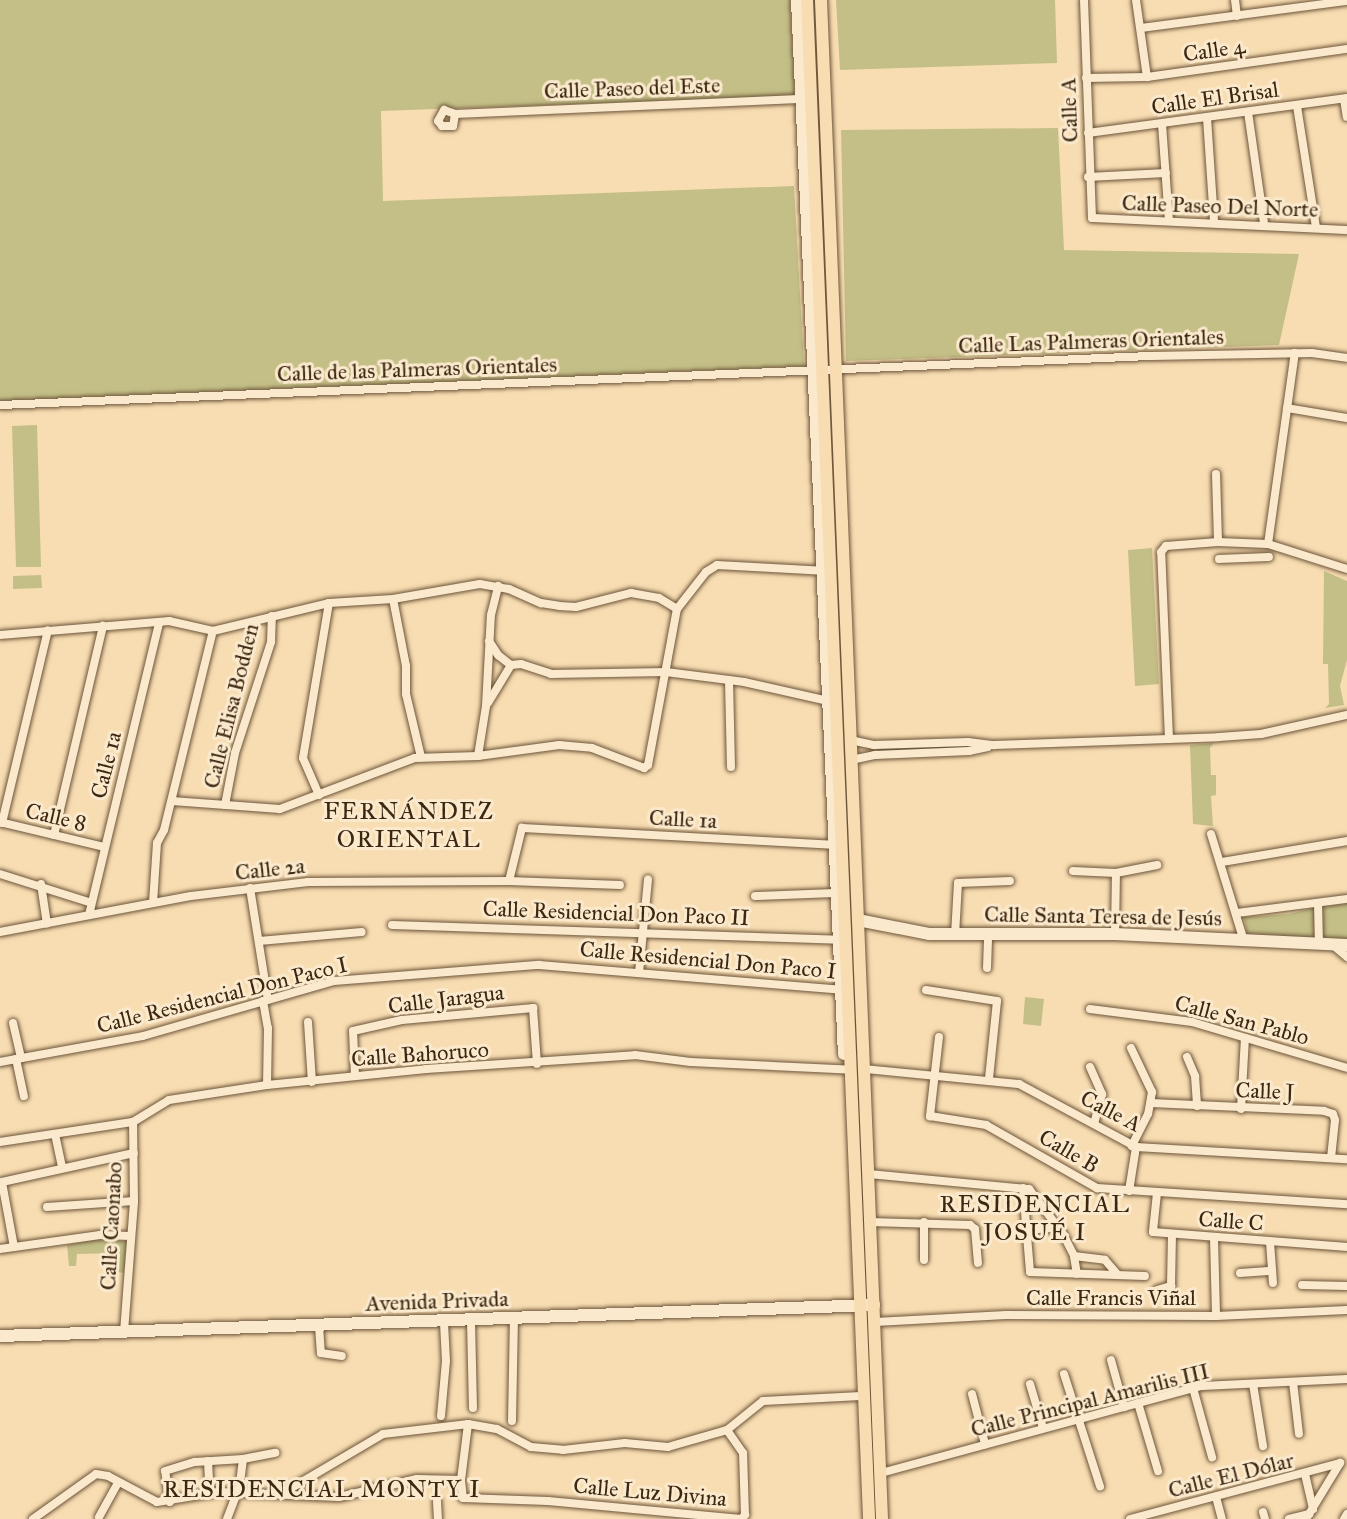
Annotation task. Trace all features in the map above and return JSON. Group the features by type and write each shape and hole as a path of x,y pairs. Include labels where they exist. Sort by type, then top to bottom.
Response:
{"main road":[{"path":"807,0 807,99 844,990 865,1306 869,1519"},
{"path":"820,0 869,1174 870,1222 865,1306 875,1322 882,1519"}],"street":[{"path":"797,0 807,99"},
{"name":"Calle A","path":"1084,0 1089,133 1088,177 1092,218"},
{"path":"1136,0 1147,77"},
{"path":"1235,0 1237,16"},
{"path":"1141,28 1237,16 1284,5 1347,1"},
{"name":"Calle 4","path":"1086,78 1147,77 1347,49"},
{"name":"Calle Paseo del Este","path":"455,114 807,99"},
{"path":"1346,99 1347,117"},
{"name":"Calle El Brisal","path":"1089,133 1346,99"},
{"path":"1297,106 1316,227"},
{"path":"1248,112 1264,223"},
{"path":"1207,117 1214,222"},
{"path":"1162,124 1169,220"},
{"path":"1088,177 1166,173"},
{"name":"Calle Paseo Del Norte","path":"1092,218 1264,223 1347,230"},
{"path":"1268,544 1282,466 1295,353"},
{"name":"Calle Las Palmeras Orientales","path":"835,370 1295,353 1347,358"},
{"name":"Calle de las Palmeras Orientales","path":"0,405 835,370"},
{"path":"1287,408 1347,418"},
{"path":"1216,474 1218,542"},
{"path":"1169,739 1161,552 1166,546 1218,542 1268,544 1347,569"},
{"path":"1219,559 1269,557"},
{"path":"172,801 280,809 421,757 478,756 559,745 592,748 638,768 648,765 677,609 706,572 717,565 827,571"},
{"path":"0,635 178,622 213,631 329,603 393,599 480,584 498,586 559,606 576,607 631,593 659,598 677,609"},
{"path":"478,756 486,706 489,641 498,586"},
{"path":"393,599 406,666 406,694 421,757"},
{"path":"319,795 303,758 329,603"},
{"name":"Calle Elisa Bodden","path":"225,805 235,753 271,642 272,616"},
{"name":"Calle 1a","path":"89,915 89,902 159,623"},
{"path":"54,835 103,626"},
{"path":"1,823 48,630"},
{"path":"153,903 157,843 172,801 213,631"},
{"path":"489,641 498,655 511,665 580,676 666,672 729,680 832,702"},
{"path":"486,706 511,665"},
{"path":"729,680 731,767"},
{"path":"850,740 874,745 968,742 994,745 1169,739 1261,734 1347,715"},
{"path":"968,742 969,752"},
{"path":"851,760 875,755 969,752 994,745"},
{"name":"Calle 8","path":"1,823 104,847"},
{"name":"Calle 1a","path":"509,881 522,828 838,845"},
{"path":"1211,834 1222,862 1244,940"},
{"path":"1222,862 1347,841"},
{"path":"838,845 837,893 844,990"},
{"path":"1073,871 1116,873 1157,865"},
{"path":"1115,934 1116,873"},
{"path":"0,874 41,884 89,902"},
{"path":"639,973 648,879"},
{"name":"Calle 2a","path":"1,931 153,903 250,888 308,882 509,881 620,885"},
{"path":"955,934 958,883 1010,881"},
{"path":"41,884 47,924"},
{"path":"250,888 266,1000 267,1085"},
{"path":"755,896 837,893"},
{"path":"1237,913 1347,899"},
{"path":"1318,903 1319,945"},
{"name":"Calle Santa Teresa de Jesús","path":"858,920 930,934 1115,934 1347,945"},
{"name":"Calle Residencial Don Paco II","path":"392,926 839,940"},
{"path":"259,941 362,932"},
{"path":"987,968 988,934"},
{"path":"1334,946 1347,957"},
{"name":"Calle Residencial Don Paco I","path":"0,1062 143,1036 334,981 532,965 844,990"},
{"path":"926,990 997,1000 989,1079"},
{"name":"Calle Jaragua","path":"355,1076 353,1031 402,1020 533,1008 537,1064"},
{"name":"Calle San Pablo","path":"1090,1009 1176,1019 1347,1068"},
{"path":"308,1022 312,1082"},
{"path":"13,1023 24,1096"},
{"name":"Calle B","path":"939,1037 929,1110 935,1119 986,1125 1097,1188 1157,1194 1347,1204"},
{"path":"1240,1108 1245,1038"},
{"path":"1129,1191 1133,1146 1151,1103 1149,1081 1131,1048"},
{"name":"Calle Bahoruco","path":"0,1142 133,1122 168,1100 267,1085 355,1076 635,1055 691,1062 848,1070"},
{"path":"1187,1057 1195,1076 1197,1106"},
{"path":"1090,1067 1102,1094 1094,1123"},
{"name":"Calle A","path":"865,1069 933,1073 1019,1084 1133,1146 1347,1159"},
{"name":"Calle J","path":"1151,1103 1333,1114 1331,1158"},
{"name":"Calle Caonabo","path":"124,1332 134,1201 133,1122"},
{"path":"55,1134 62,1166"},
{"path":"14,1247 2,1182 62,1166 134,1153"},
{"path":"869,1174 1023,1188 1032,1191 1059,1227 1074,1256 1077,1274"},
{"path":"1023,1188 1030,1272 1145,1276"},
{"name":"Calle C","path":"1157,1194 1151,1229 1172,1235 1347,1247"},
{"path":"47,1207 134,1201"},
{"path":"870,1222 924,1222 973,1227 978,1263"},
{"path":"924,1222 924,1260"},
{"path":"1027,1230 1059,1227"},
{"path":"0,1250 100,1235 131,1236"},
{"path":"1157,1290 1171,1286 1172,1235"},
{"path":"1214,1238 1216,1316"},
{"path":"1270,1242 1273,1283"},
{"path":"1074,1256 1100,1258 1117,1275"},
{"path":"1240,1273 1272,1271"},
{"path":"1302,1285 1347,1286"},
{"path":"863,1519 861,1396 865,1306"},
{"name":"Avenida Privada","path":"0,1336 514,1320 865,1306"},
{"name":"Calle Francis Viñal","path":"875,1322 1006,1315 1216,1316 1347,1310"},
{"path":"513,1422 514,1320"},
{"path":"471,1321 473,1408"},
{"path":"441,1416 446,1353 444,1322"},
{"path":"319,1326 321,1353 342,1356"},
{"path":"1111,1360 1124,1407"},
{"path":"1064,1374 1100,1486"},
{"name":"Calle Principal Amarilis III","path":"881,1473 1193,1388 1347,1379"},
{"path":"1293,1382 1299,1434"},
{"path":"1030,1384 1043,1428"},
{"path":"1253,1384 1263,1446"},
{"path":"1193,1388 1212,1457"},
{"path":"972,1394 985,1444"},
{"path":"283,1493 376,1436 468,1424 497,1429 531,1447 563,1450 626,1443 668,1447 727,1430 747,1411 763,1401 861,1396"},
{"path":"1138,1403 1158,1472"},
{"path":"33,1519 96,1474 146,1499 170,1502 210,1494 238,1493 339,1497 417,1479 461,1480 468,1424"},
{"name":"Calle Luz Divina","path":"461,1480 461,1496 741,1519 745,1515 743,1453 727,1430"},
{"path":"170,1502 165,1471 208,1461 243,1459 275,1453"},
{"path":"227,1519 238,1493 243,1459"},
{"path":"208,1461 210,1494"},
{"name":"Calle El Dólar","path":"1130,1519 1340,1463 1310,1514"},
{"path":"1289,1519 1310,1514 1305,1474"},
{"path":"99,1517 118,1483"},
{"path":"1216,1497 1222,1519"},
{"path":"437,1501 438,1519"},
{"path":"1344,1519 1347,1514"}],"shaded area":[{"path":"0,0 790,0 795,96 381,111 383,201 794,186 804,366 0,401"},
{"path":"836,0 1055,0 1057,63 840,70"},
{"path":"1058,128 1064,250 1299,254 1279,345 846,361 841,130"},
{"path":"37,425 41,567 16,567 12,426"},
{"path":"1152,548 1159,684 1135,686 1128,550"},
{"path":"1324,571 1347,581 1347,660 1340,686 1344,705 1325,708 1329,704 1328,664 1323,664"},
{"path":"41,575 42,588 13,589 13,576"},
{"path":"1214,743 1210,748 1211,775 1216,775 1216,795 1211,796 1213,826 1193,824 1190,745"},
{"path":"1347,903 1347,940 1323,941 1323,907"},
{"path":"1314,908 1314,941 1248,937 1244,917 1289,914"},
{"path":"1025,997 1044,999 1041,1026 1023,1024"},
{"path":"102,1238 127,1242 124,1273 117,1272 118,1253 77,1254 76,1266 69,1266 67,1245"}],"district":[{"name":"FERNÁNDEZ ORIENTAL","path":"409,826"},
{"name":"RESIDENCIAL JOSUÉ I","path":"1035,1219"},
{"name":"RESIDENCIAL MONTY I","path":"322,1490"}]}
